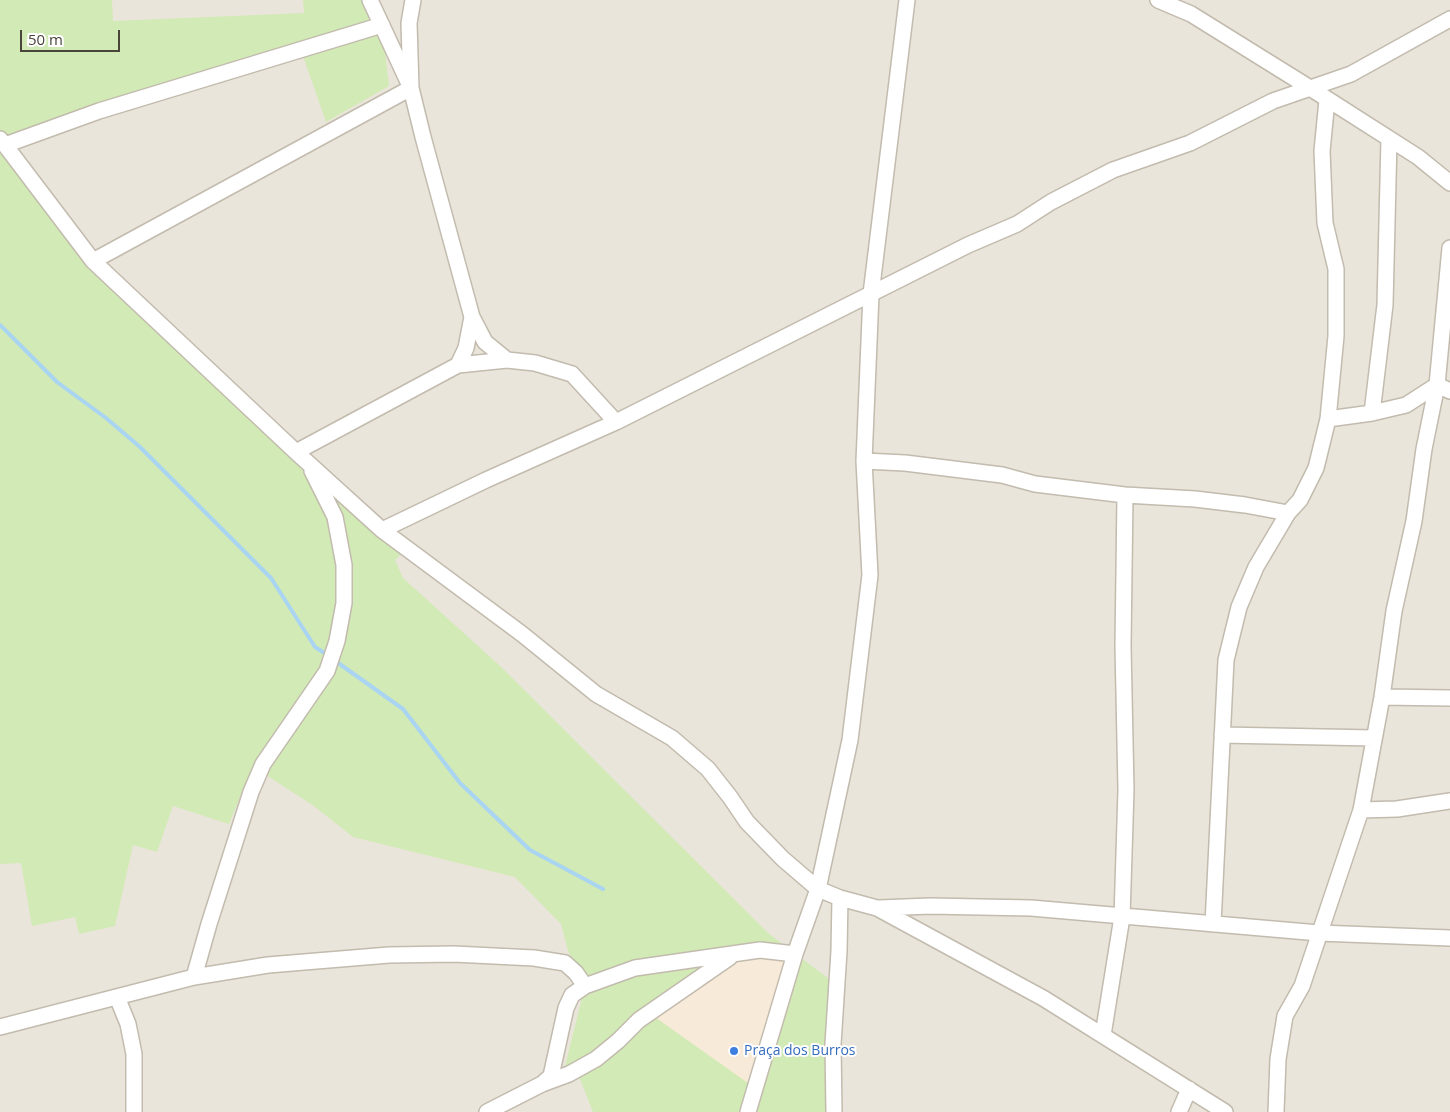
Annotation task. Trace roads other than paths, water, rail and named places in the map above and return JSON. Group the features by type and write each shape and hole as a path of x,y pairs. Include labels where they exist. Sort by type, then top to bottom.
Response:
{"street":[{"path":"370,0 411,88 472,317 485,342 507,360"},
{"path":"411,88 409,23 413,0"},
{"path":"748,1112 795,954 818,889 850,740 870,575 864,461 870,294 907,0"},
{"path":"1158,0 1191,14 1310,88 1418,157 1450,184"},
{"path":"382,530 486,480 616,422 968,245 1017,224 1051,202 1112,170 1190,143 1273,101 1351,74 1450,19"},
{"path":"382,25 2,142 93,261 302,457 382,530 522,634 596,694 672,738 708,769 747,822 783,859 818,889 840,898 878,908 1043,998 1226,1112"},
{"path":"93,261 411,88"},
{"path":"1213,924 1226,660 1239,607 1256,567 1288,513 1300,500 1316,468 1328,419 1336,336 1336,269 1325,223 1322,151 1327,100"},
{"path":"1372,413 1385,305 1389,139"},
{"path":"1276,1112 1278,1059 1285,1016 1302,986 1361,810 1382,697 1394,611 1414,521 1424,449 1443,388 1450,248"},
{"path":"458,365 466,348 472,317"},
{"path":"302,457 458,365 507,360 535,363 572,374 616,422"},
{"path":"1328,419 1372,413 1406,405 1443,388"},
{"path":"194,977 254,785 263,764 326,671 337,641 344,603 344,565 335,517 302,457"},
{"path":"864,461 905,463 1002,475 1035,484 1126,495 1195,499 1245,505 1288,513"},
{"path":"1103,1035 1122,917 1126,790 1124,646 1126,495"},
{"path":"1382,697 1450,698"},
{"path":"1222,735 1374,738"},
{"path":"1361,810 1397,809 1450,802"},
{"path":"834,1112 833,1044 839,951 840,898"},
{"path":"878,908 930,906 1031,908 1319,933 1450,938"},
{"path":"542,1084 551,1076 566,1008 572,995 585,986 635,968 760,950 795,954"},
{"path":"0,1026 194,977 268,966 389,954 454,954 534,958 565,964 576,973 585,986"},
{"path":"486,1112 542,1084 569,1074 596,1059 640,1020 733,955"},
{"path":"117,997 128,1024 134,1054 134,1112"},
{"path":"1179,1112 1189,1089"}],"waterway":[{"path":"0,325 57,382 106,418 140,447 271,578 315,647 329,656"},
{"path":"334,660 403,709 460,783 530,850 603,889"}],"place":[{"name":"Praça dos Burros","path":"734,1051"}]}
